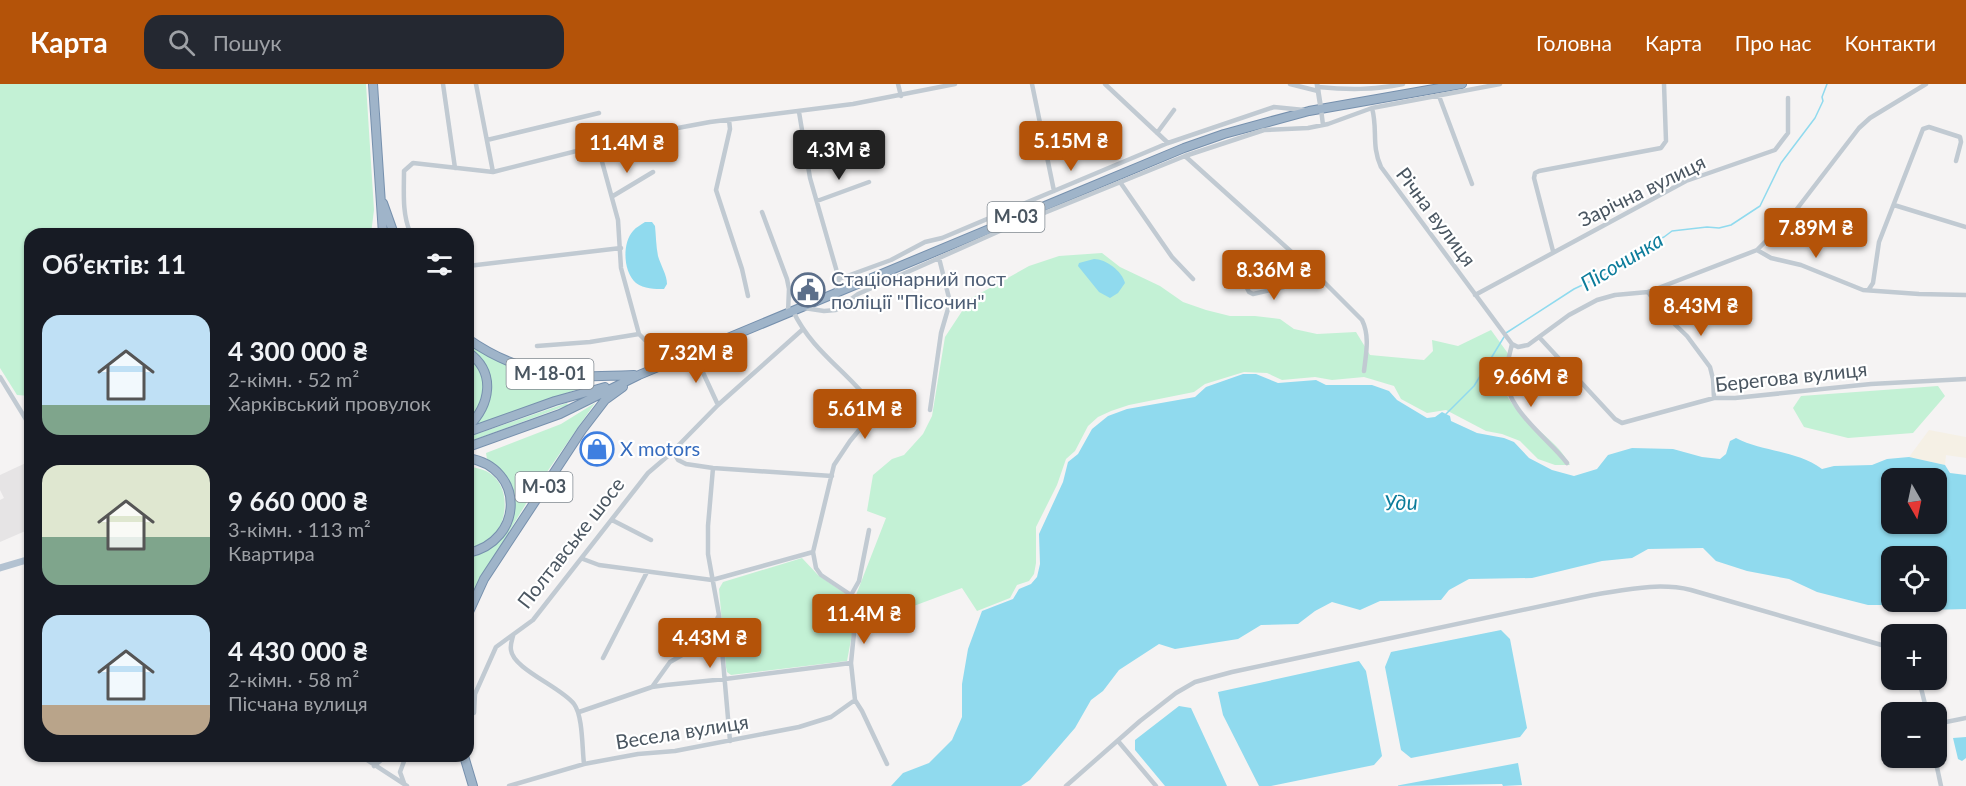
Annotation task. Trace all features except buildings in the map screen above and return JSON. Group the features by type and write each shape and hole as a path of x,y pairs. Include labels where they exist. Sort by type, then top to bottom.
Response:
{"highway":[{"path":"373,84 383,228"},
{"name":"М-03","path":"474,430 555,401 624,382 1144,163 1224,134 1309,111 1462,84"},
{"path":"377,228 380,196"},
{"path":"380,196 392,228"},
{"name":"М-18-01","path":"474,343 494,355 535,371 586,377 639,375"},
{"path":"474,358 484,371 488,390 482,410 474,420"},
{"name":"М-03","path":"474,601 484,579 582,430 605,400 639,375"},
{"path":"474,445 560,414 624,382"},
{"name":"М-03","path":"474,460 486,464 503,477 508,487 511,510 508,523 501,533 485,547 474,551"},
{"path":"466,762 473,786"}],"main road":[{"path":"0,568 24,561"}],"street":[{"path":"443,84 455,168"},
{"path":"476,84 493,172"},
{"path":"898,84 901,96"},
{"path":"408,228 405,221 404,171 409,165 418,163 493,172 640,135 901,96 955,84"},
{"path":"1032,84 1054,191"},
{"path":"1105,84 1168,143"},
{"path":"1290,84 1355,90 1403,84"},
{"path":"794,311 836,310 858,294 939,258 1185,156 1264,130 1308,128 1372,108 1500,84"},
{"path":"1553,251 1534,178 1535,173 1661,148 1666,141 1664,84"},
{"path":"1567,463 1554,446 1517,410 1510,398 1506,374 1512,344 1518,347 1528,345 1569,315 1597,300 1615,295 1648,292 1757,250 1793,214 1859,128 1870,118 1926,84"},
{"path":"1318,87 1323,125"},
{"path":"1440,96 1472,184"},
{"name":"Зарічна вулиця","path":"1475,295 1686,181 1774,150 1788,132 1788,98"},
{"path":"839,279 883,263 925,243 942,238 1168,143 1274,107 1309,111"},
{"name":"Річна вулиця","path":"1372,108 1375,127 1374,146 1380,166 1512,344"},
{"path":"1157,133 1174,110"},
{"path":"799,112 808,167 839,279 836,293"},
{"path":"487,140 599,113"},
{"path":"729,120 730,129 716,190 742,269 743,284 748,296"},
{"path":"1869,289 1873,283 1879,243 1924,128 1929,127 1960,137 1962,141 1956,161"},
{"path":"597,147 613,196 618,220 621,268 639,334 677,359 699,364 718,405"},
{"path":"1185,156 1350,307 1366,327 1367,349 1364,371"},
{"path":"613,196 653,172"},
{"path":"817,201 869,182"},
{"path":"1120,182 1172,257 1193,279"},
{"path":"1894,205 1966,227"},
{"path":"762,212 787,279 794,311 802,330 874,407 874,412 839,455 813,552 816,568 821,575 851,595 856,612 850,663 855,700 887,764"},
{"path":"474,266 621,248"},
{"path":"1757,250 1771,258 1801,265 1863,290 1966,295"},
{"path":"930,410 941,333 950,302 939,258"},
{"path":"1245,284 1248,292 1253,294 1316,274"},
{"path":"1648,292 1663,313 1687,336 1710,367 1714,398"},
{"name":"Полтавське шосе","path":"474,713 475,694 496,647 533,620 648,473 718,405 802,330"},
{"path":"537,346 590,342 639,334"},
{"name":"Берегова вулиця","path":"1539,337 1575,378 1615,419 1622,423 1714,398 1735,398 1871,384 1966,379"},
{"path":"0,377 24,416"},
{"path":"673,451 682,462 713,468 832,476"},
{"path":"713,468 708,554 719,615 730,741"},
{"path":"612,520 651,540"},
{"path":"851,595 859,581 869,530"},
{"path":"583,559 599,566 712,580 813,552"},
{"path":"603,658 647,572"},
{"path":"1066,786 1176,693 1195,682 1278,662 1642,587 1672,586 1691,590 1881,645"},
{"path":"652,687 670,662 708,639 719,615"},
{"path":"513,636 511,647 514,657 532,674 565,695 579,712 584,764"},
{"path":"579,712 652,687 850,663"},
{"name":"Весела вулиця","path":"509,786 584,764 638,753 675,751 799,727 831,717 855,700"},
{"path":"1947,722 1966,718"},
{"path":"1118,741 1156,786"},
{"path":"369,762 405,784"},
{"path":"374,766 379,762"},
{"path":"404,762 400,772 405,784"},
{"path":"1937,768 1941,786"}],"shaded area":[{"path":"24,464 24,532 0,542 0,500 4,498 0,490 0,475"}],"green space":[{"path":"0,84 366,84 374,210 372,228 24,228 24,396 17,395 0,368"},
{"path":"1102,253 1120,267 1160,286 1183,302 1230,316 1280,319 1294,329 1317,334 1356,332 1370,355 1424,360 1433,351 1432,340 1458,346 1491,330 1512,359 1504,379 1506,394 1525,418 1556,446 1570,465 1555,465 1538,459 1520,441 1486,431 1446,410 1427,413 1401,399 1394,386 1364,377 1332,380 1315,377 1282,380 1267,373 1244,372 1205,384 1194,392 1129,405 1111,411 1098,417 1088,426 1075,451 1066,459 1057,485 1036,527 1034,574 1029,581 1017,585 1010,598 977,611 962,588 868,623 856,595 886,518 867,511 873,475 892,459 904,455 923,434 932,416 945,337 970,299 1029,266 1059,256"},
{"path":"474,346 500,362 518,368 592,384 474,426 485,411 491,396 489,380 474,357"},
{"path":"474,363 480,372 484,389 480,405 475,413"},
{"path":"1938,386 1945,396 1913,433 1848,438 1804,427 1793,408 1801,396"},
{"path":"567,403 568,405 474,440 474,435"},
{"path":"595,403 533,492 474,592 474,555 499,540 507,529 510,519 506,480 498,467 487,459 486,453 561,424"},
{"path":"474,467 494,476 503,491 505,508 496,533 474,547"},
{"path":"802,558 818,575 849,596 853,629 847,661 731,675 727,672 726,667 719,589 723,582"}],"sand":[{"path":"1929,430 1966,437 1966,458 1946,455 1945,465 1909,457"}],"water":[{"path":"645,222 652,222 655,226 658,256 667,281 664,289 646,288 639,285 628,272 626,265 629,236"},
{"path":"1094,259 1108,263 1117,270 1125,283 1118,293 1110,298 1099,292 1078,266 1079,263"},
{"name":"Уди","path":"1243,374 1256,374 1278,383 1316,380 1326,385 1372,385 1389,391 1397,400 1427,418 1435,417 1442,412 1450,416 1451,421 1477,433 1514,442 1529,458 1552,470 1574,476 1597,469 1608,455 1632,448 1673,449 1720,459 1726,454 1730,441 1736,438 1746,443 1801,458 1822,469 1834,466 1872,465 1887,459 1909,457 1945,465 1947,468 1881,468 1881,534 1947,534 1947,468 1950,473 1966,475 1966,609 1947,610 1947,546 1881,546 1881,605 1868,605 1817,592 1789,579 1747,571 1716,561 1703,548 1648,549 1632,558 1602,561 1532,578 1469,579 1449,590 1441,600 1380,601 1360,610 1332,602 1298,624 1261,625 1238,639 1175,649 1159,644 1119,670 1103,691 1091,700 1075,728 1030,780 1021,786 891,786 903,773 929,763 952,740 962,717 962,684 968,649 982,611 1013,599 1019,589 1031,584 1037,577 1040,564 1039,534 1063,482 1068,462 1078,454 1092,429 1108,416 1127,409 1195,397 1206,387"},
{"path":"1501,630 1510,639 1527,728 1520,737 1411,758 1401,750 1385,667 1391,652"},
{"path":"1359,661 1366,671 1382,756 1374,765 1271,786 1259,786 1223,715 1218,692"},
{"path":"1179,706 1191,708 1227,786 1165,786 1135,750 1135,740"},
{"path":"1966,737 1966,758 1962,761 1958,759 1953,738"},
{"path":"1518,763 1522,785 1395,786"}],"waterway":[{"name":"Пісочинка","path":"1506,333 1574,289 1612,271 1642,247 1672,231 1731,225 1760,206 1781,163 1815,118 1823,101 1822,97 1827,84"},
{"name":"Пісочинка","path":"1446,414 1474,386 1504,337"}],"place":[{"name":"Стаціонарний пост поліції \"Пісочин\"","path":"808,290"},
{"name":"Х motors","path":"597,449"}]}
